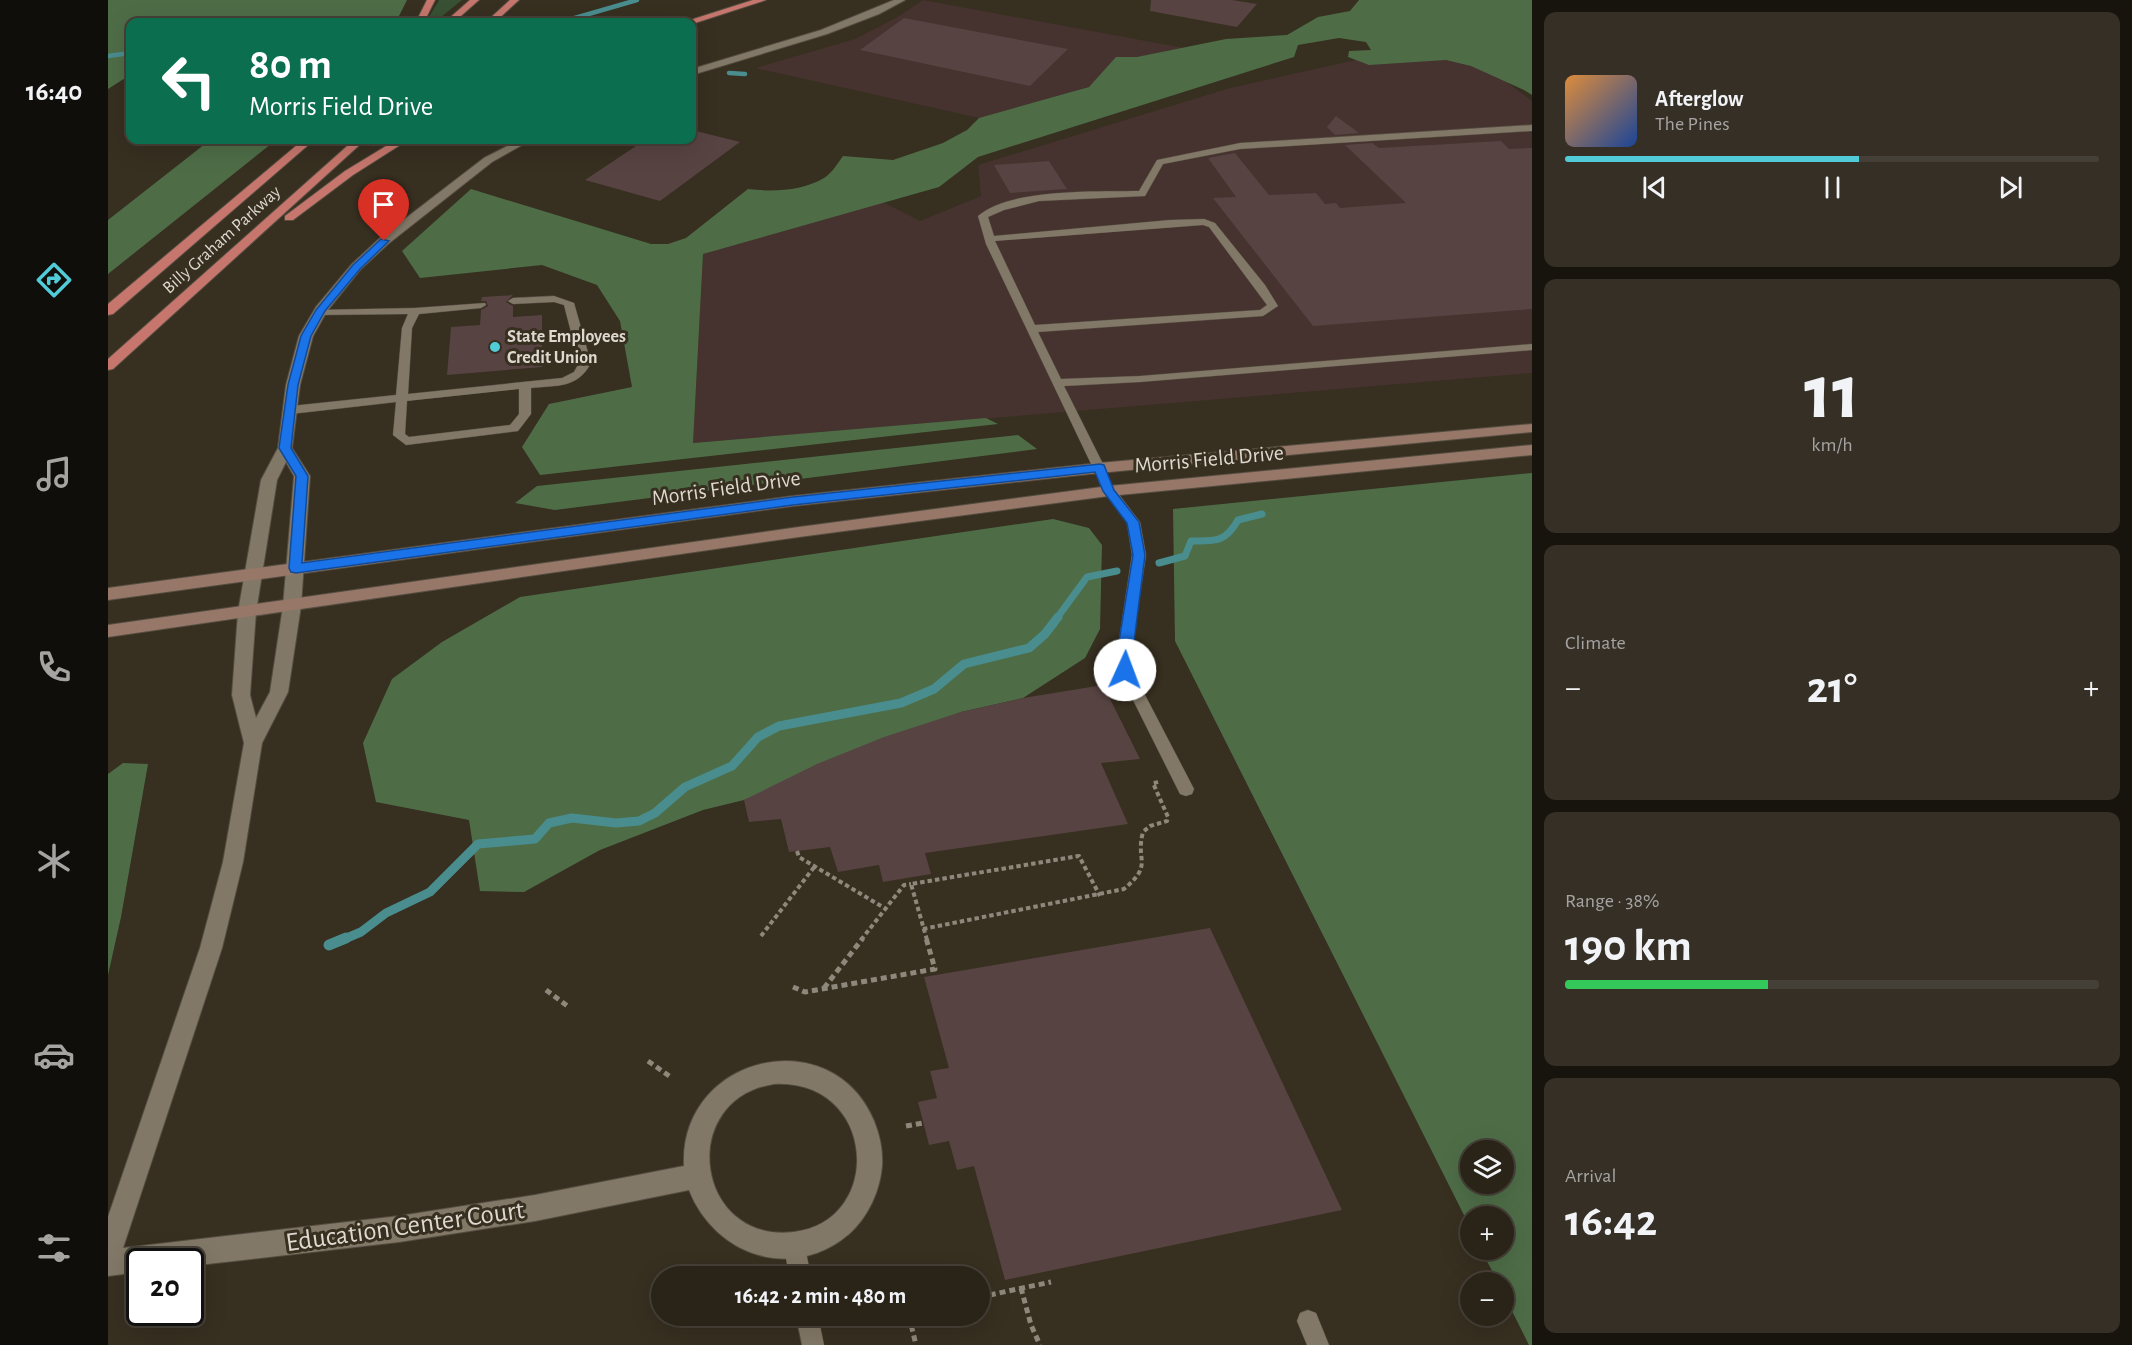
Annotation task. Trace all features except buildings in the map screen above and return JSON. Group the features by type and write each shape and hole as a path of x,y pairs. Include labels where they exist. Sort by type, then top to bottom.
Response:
{"highway":[{"path":"422,18 431,0"},
{"path":"454,18 475,0"},
{"path":"495,18 515,0"},
{"path":"696,20 762,0"},
{"name":"Billy Graham Parkway","path":"108,311 304,144"},
{"name":"Billy Graham Parkway","path":"108,366 356,144"},
{"path":"198,285 349,173 396,144"}],"street":[{"path":"696,71 815,36 866,17 901,0"},
{"path":"253,743 241,695 247,612 269,480 285,448 293,385 306,336 320,312 356,267 384,241 488,160 518,144"},
{"name":"Morris Field Drive","path":"108,594 793,501 1100,468 1532,428"},
{"path":"108,1254 211,948 233,862 253,743 279,692 292,606 302,476 285,448"},
{"name":"Morris Field Drive","path":"108,631 787,534 1108,491 1532,450"},
{"path":"1100,468 1108,491"},
{"path":"787,1070 813,1075 838,1089 857,1109 867,1134 870,1164 863,1193 847,1218 824,1237 795,1246 765,1246 738,1235 716,1215 702,1190 696,1161 701,1132 714,1107 734,1087 759,1074 787,1070"},
{"name":"Education Center Court","path":"108,1263 410,1227 535,1208 699,1176"}],"lane":[{"path":"1100,468 1031,329 989,238 983,216 999,207 1031,200 1142,194 1160,162 1240,146 1532,128"},
{"path":"989,238 1204,222 1212,225 1261,287 1273,306 1263,313 1031,329"},
{"path":"291,410 565,381 579,374 585,363 569,303 554,299 513,301"},
{"path":"320,312 415,311 481,305"},
{"path":"415,311 407,328 399,435 406,441 514,428 521,423 526,414 525,385"},
{"path":"1058,383 1140,379 1532,347"},
{"path":"1108,491 1133,522 1139,555 1124,654 1125,670 1186,789"},
{"path":"795,1246 798,1266"},
{"path":"1308,1321 1318,1345"},
{"path":"809,1326 813,1345"}],"path":[{"path":"923,928 1100,896 1124,889 1136,882 1142,874 1144,861 1142,835 1148,827 1167,821 1168,813 1153,783"},
{"path":"797,851 799,857 886,909"},
{"path":"824,989 904,885 1079,856 1100,896"},
{"path":"761,936 815,866"},
{"path":"793,987 805,992 935,969 911,884"},
{"path":"546,990 570,1008"},
{"path":"648,1062 672,1077"},
{"path":"906,1126 923,1123"},
{"path":"990,1295 1051,1282"},
{"path":"1021,1288 1031,1325 1040,1345"},
{"path":"911,1326 916,1345"}],"shaded area":[{"path":"923,0 1195,50 1067,94 979,118 755,68 855,39 896,18"},
{"path":"1471,55 1532,101 1532,373 693,443 703,254 863,192 920,221 981,196 978,165 1230,88 1360,59"}],"green space":[{"path":"108,0 407,0 398,18 126,18 126,78 108,89"},
{"path":"439,0 462,0 440,18 428,18"},
{"path":"1359,0 1532,0 1532,95 1471,66 1446,60 1369,65 1348,57 1349,51 1371,50 1366,42 1339,38 1298,45 1294,57 978,157 939,187 703,254 693,443 986,418 998,424 540,475 522,447 549,404 632,387 620,321 597,285 542,265 420,278 402,251 471,189 651,244 668,244 686,238 748,189 777,190 806,186 827,176 843,156 893,160 943,143 967,130 979,118 1089,87 1116,57 1137,57 1226,39 1287,35 1318,17 1350,11"},
{"path":"205,144 271,144 108,274 108,220"},
{"path":"1018,435 1037,449 555,510 515,503 537,486"},
{"path":"1532,473 1532,1345 1529,1345 1514,1315 1514,1272 1493,1272 1486,1260 1514,1260 1514,1206 1460,1207 1175,641 1173,509"},
{"path":"1053,519 1089,528 1102,545 1100,629 1085,658 1023,698 961,712 744,800 703,810 600,850 524,892 480,891 469,820 376,802 363,743 392,679 442,642 520,597"},
{"path":"123,763 148,764 121,917 108,975 108,774"}],"waterway":[{"path":"575,18 637,0"},
{"path":"108,56 126,54"},
{"path":"729,73 745,74"},
{"path":"1159,563 1185,556 1191,541 1219,539 1229,533 1238,520 1262,514"},
{"path":"1057,618 1087,577 1117,571"},
{"path":"342,940 361,932 386,913 430,892 478,844 535,839 549,823 572,818 616,823 639,821 655,813 685,787 732,766 758,737 779,726 901,703 934,689 964,664 1029,648 1045,634 1058,617"},
{"path":"329,945 346,938"}],"place":[{"name":"State Employees Credit Union","path":"495,347"}],"route":[{"path":"384,241 356,267 321,310 306,336 293,385 285,448 302,476 296,568 793,501 1100,468 1108,491 1133,522 1139,555 1124,654 1125,670"}]}
